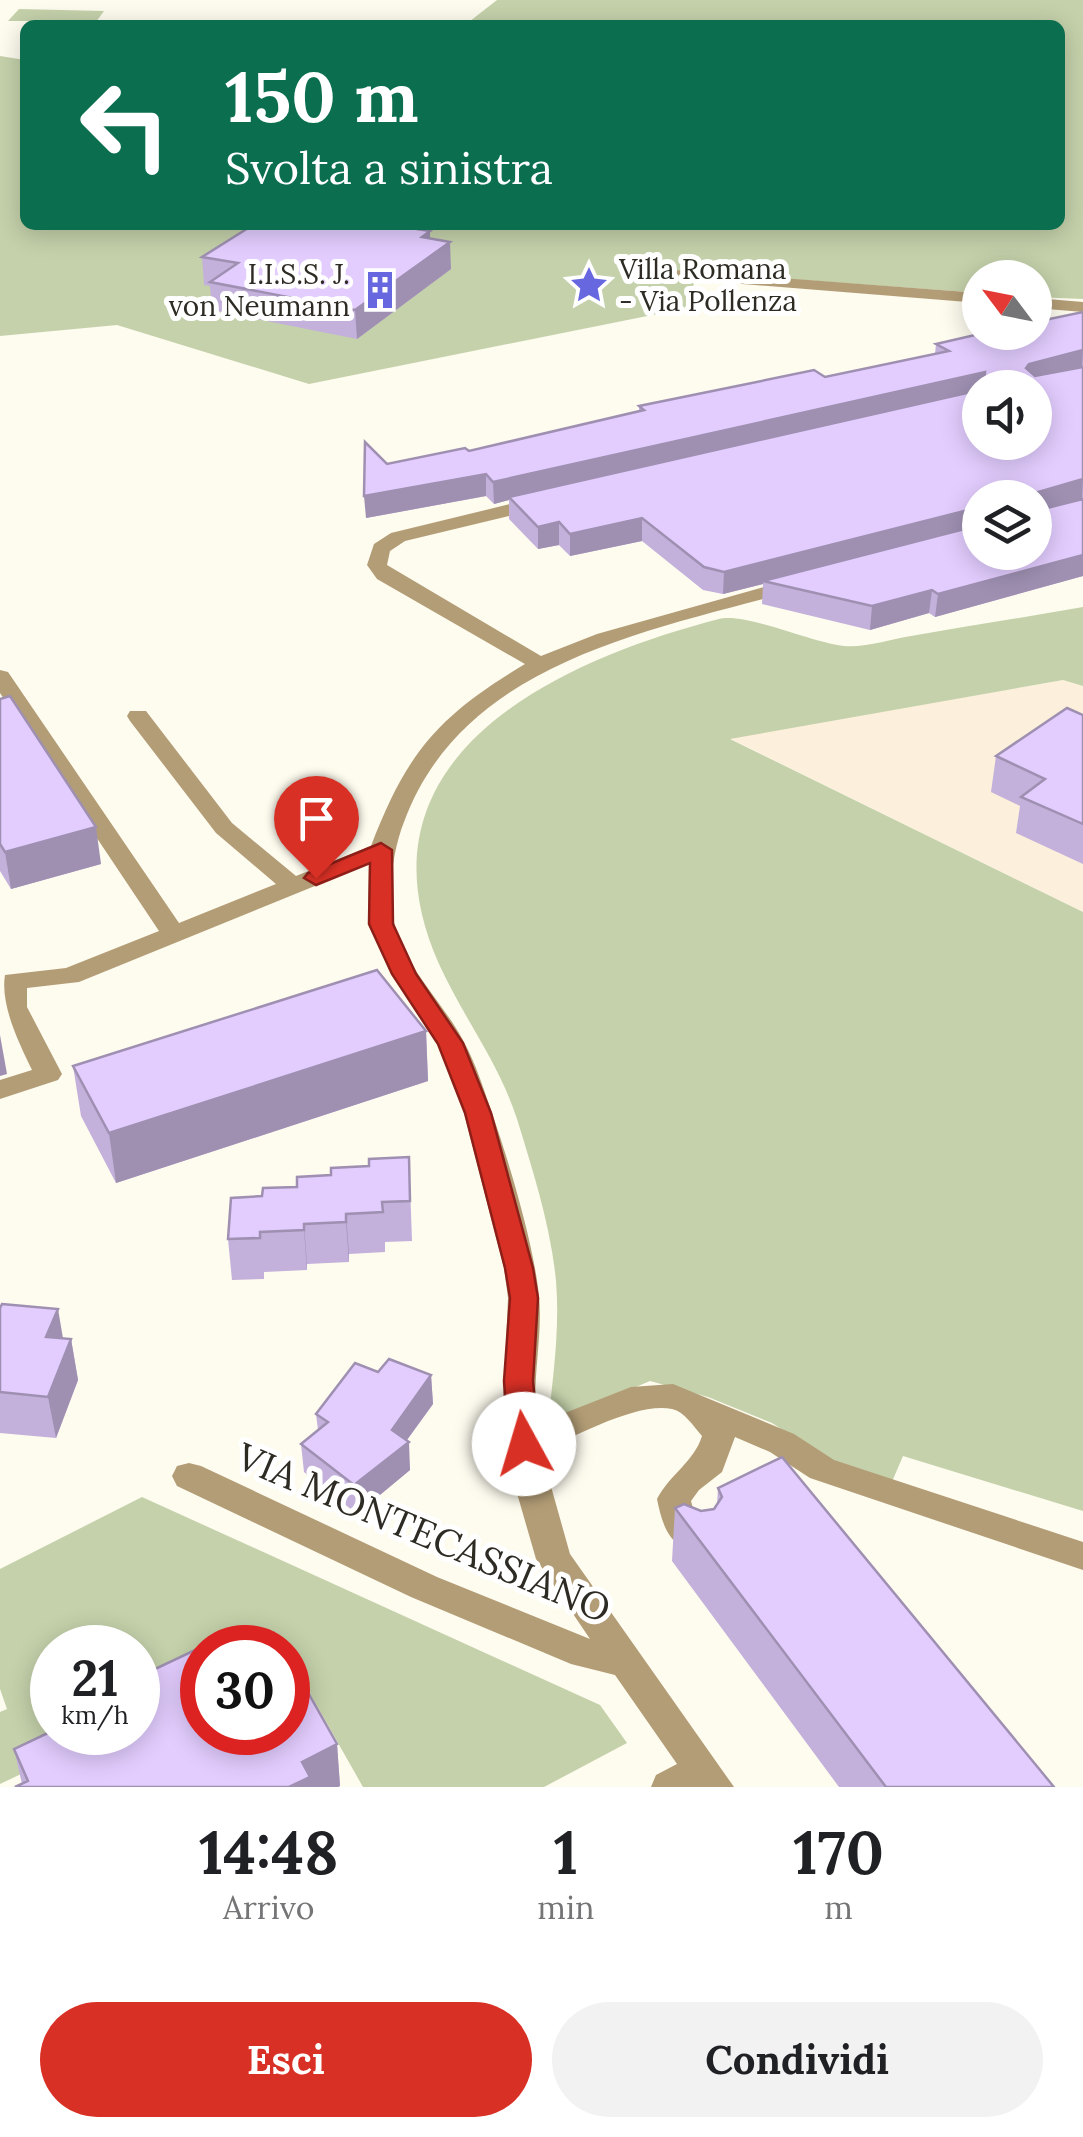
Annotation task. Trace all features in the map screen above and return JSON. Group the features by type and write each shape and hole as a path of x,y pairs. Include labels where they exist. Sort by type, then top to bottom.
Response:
{"street":[{"path":"674,275 962,297"},
{"path":"1052,304 1083,307"},
{"path":"540,664 384,575 377,564 378,555 389,542 410,533 564,497"},
{"name":"VIA MONTECASSIANO","path":"696,1781 626,1662 554,1559 526,1470 518,1381 524,1298 519,1268 478,1113 450,1043 404,974 381,924 381,850 404,789 444,733 492,693 540,664 627,630 810,581"},
{"path":"0,676 175,935"},
{"path":"138,716 224,828 271,864 294,888"},
{"path":"0,1090 48,1074 14,1006 14,981 70,976 381,850"},
{"path":"524,1444 631,1400 673,1396 782,1444 822,1469 1083,1556"},
{"path":"694,1405 719,1433 710,1463 687,1480 674,1499 679,1521 698,1548"},
{"name":"VIA MONTECASSIANO","path":"189,1476 424,1587 584,1653 626,1662"}],"shaded area":[{"path":"1063,680 1083,686 1083,912 729,738"}],"green space":[{"path":"497,0 1083,0 1083,299 1052,298 1052,260 962,260 962,292 723,274 694,283 687,308 309,384 117,325 0,336 0,56 20,59 20,230 1065,230 1065,20 471,20"},
{"path":"19,9 104,11 97,20 8,21"},
{"path":"1083,607 1083,686 1063,680 730,739 1083,912 1083,1511 903,1456 891,1484 826,1458 772,1423 708,1397 650,1381 548,1424 557,1299 546,1220 509,1098 439,964 418,892 421,829 444,775 483,730 535,692 656,637 719,619 745,620 831,644 852,646"},
{"path":"142,1497 600,1705 627,1743 544,1787 363,1787 310,1694 310,1625 180,1625 180,1666 160,1682 160,1625 30,1625 30,1755 43,1755 38,1766 0,1784 0,1712 7,1709 0,1689 0,1569"}],"building":[{"path":"245,230 424,230 430,231 422,237 450,242 355,310 210,282 238,263 202,257"},
{"path":"1083,312 1083,350 1029,364 1028,370 962,370 962,377 493,482 486,474 364,496 365,442 387,464 465,448 469,451 644,410 639,406 814,370 825,377 949,351 936,344 962,338 962,350 1052,350 1052,318"},
{"path":"1083,367 1083,479 1052,488 1052,480 962,480 962,512 724,572 704,567 642,518 570,534 559,522 538,527 509,497 962,394 962,460 1052,460 1052,373"},
{"path":"1083,499 1083,555 1052,563 1052,507"},
{"path":"962,530 962,570 1027,570 938,594 932,590 872,606 763,581"},
{"path":"10,696 96,827 5,852 0,844 0,699"},
{"path":"1067,708 1083,715 1083,824 1021,797 1045,779 996,756"},
{"path":"377,970 426,1031 109,1133 73,1066"},
{"path":"409,1157 410,1201 382,1202 383,1212 346,1214 346,1222 304,1224 304,1230 260,1232 260,1238 228,1239 231,1198 262,1196 263,1188 297,1187 297,1177 331,1175 331,1168 369,1166 369,1159"},
{"path":"2,1304 58,1309 46,1337 71,1339 48,1397 0,1392"},
{"path":"389,1359 431,1375 392,1430 409,1442 354,1485 301,1444 328,1422 316,1414 355,1363 378,1372"},
{"path":"782,1457 1054,1787 886,1787 675,1508 684,1504 701,1511 714,1509 722,1497 718,1488"},
{"path":"180,1657 180,1755 310,1755 310,1696 337,1744 302,1762 310,1777 289,1787 15,1787 28,1781 14,1749 30,1741 30,1755 160,1755 160,1667"}],"place":[{"name":"Villa Romana - Via Pollenza","path":"589,285"},
{"name":"I.I.S.S. J. von Neumann","path":"380,290"}],"route":[{"path":"316,878 381,850 381,924 404,974 450,1043 478,1113 524,1298 518,1381 524,1444"}]}
